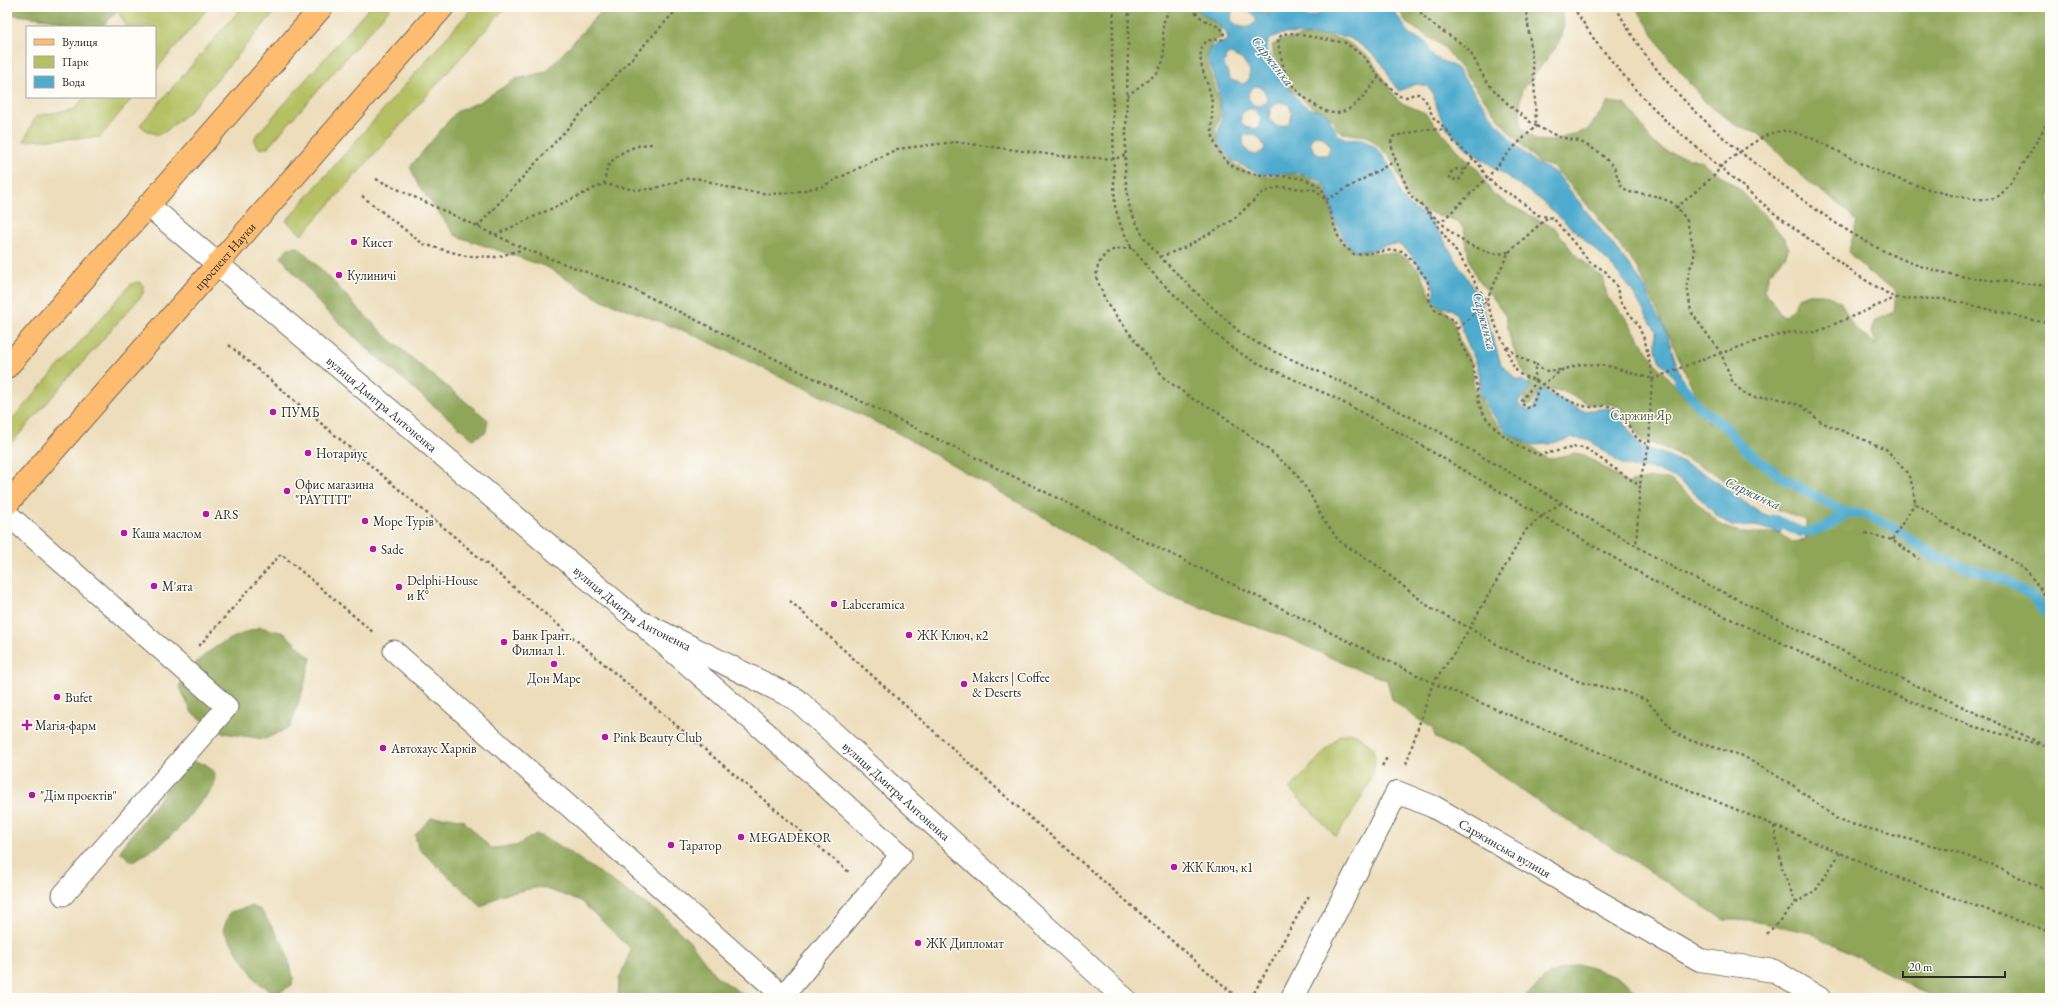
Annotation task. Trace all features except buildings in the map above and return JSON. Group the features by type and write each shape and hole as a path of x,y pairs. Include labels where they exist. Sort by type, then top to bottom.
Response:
{"main road":[{"path":"7,368 322,7"},
{"name":"проспект Науки","path":"7,504 443,7"}],"street":[{"name":"вулиця Дмитра Антоненка","path":"148,205 637,620 796,699 1124,998"},
{"path":"1292,998 1396,792"},
{"name":"Саржинська вулиця","path":"1396,792 1434,807 1700,960 1774,971 1819,998"}],"lane":[{"path":"7,514 227,707 63,895"},
{"path":"394,652 783,996 901,855 769,735 637,620"}],"path":[{"path":"477,227 679,7"},
{"path":"1114,7 1112,88 1115,158 1115,206 1122,227 1132,248 1181,302 1211,330 1248,359 1333,397 1366,414 1671,591 1873,686 1972,726 2038,744 2050,750"},
{"path":"1129,7 1125,175 1130,210 1143,236 1160,257 1243,335 1266,348 1344,383 1436,430 1676,569 1855,657 2032,739 2038,744"},
{"path":"1126,97 1157,73 1164,59 1163,24 1170,7"},
{"path":"1192,7 1195,12 1207,22 1223,30 1223,39 1211,40 1204,43 1200,65 1208,86 1212,103 1211,132 1217,148 1228,162 1245,173 1303,178 1322,189 1337,234 1343,245 1355,255 1393,250 1402,251 1409,257 1427,279 1429,286 1429,300 1435,310 1455,321 1458,328 1460,342 1474,369 1479,404 1485,417 1496,430 1517,446 1539,455 1575,447 1584,448 1640,486"},
{"path":"1417,7 1420,14 1467,50 1499,97 1536,126 1559,137 1579,141 1599,152 1614,168 1621,186 1629,192 1652,195 1671,202 1687,221 1694,250 1694,259 1686,284 1691,312 1721,354 1733,383 1744,393 1755,398 1773,397 1802,406 1821,422 1886,449 1908,474 1913,487 1915,503 1892,540"},
{"path":"1441,222 1487,178 1518,143 1536,126 1534,76 1526,7"},
{"path":"1573,7 1596,42 1636,90 1668,123 1719,168 1774,213 1856,275 1895,298"},
{"path":"1616,7 1646,55 1670,85 1704,122 1740,152 1854,235 1894,257 1934,270 1967,276 2050,286"},
{"path":"1379,76 1359,101 1344,111 1335,113 1321,108 1311,103 1286,77 1283,58 1278,48 1278,39 1283,34 1290,33 1346,43 1364,56 1379,76 1399,96 1408,97 1414,94 1419,94 1425,99 1434,117 1447,130 1454,142 1480,164 1487,178 1502,190 1514,196 1538,215 1553,218 1590,262 1605,271 1616,285 1621,303 1636,323 1645,341 1653,380 1650,396 1649,444 1640,477 1636,546"},
{"path":"1676,208 1716,174 1719,168 1740,152 1764,136 1784,131 1806,137 1870,168 1926,188 1973,200 1988,200 2001,194 2013,180 2050,119"},
{"path":"1447,130 1428,129 1394,136 1391,142 1395,161 1410,195 1450,231 1475,248 1498,254 1509,252"},
{"path":"495,235 604,184 636,190 652,189 690,178 701,179 737,190 771,194 791,193 823,186 897,149 955,142 1061,156 1115,158 1125,155"},
{"path":"604,184 609,165 615,158 642,144 654,144"},
{"path":"1464,170 1457,169 1450,173 1450,179 1453,181 1459,180 1473,158"},
{"path":"1326,200 1395,161"},
{"path":"376,179 525,249 637,291 1433,683 1917,886 2050,932"},
{"path":"1160,257 1186,246 1233,220 1264,192 1281,187 1314,190 1326,200"},
{"path":"362,196 423,244 466,256 497,257 525,249"},
{"path":"1425,208 1460,257 1486,301 1513,365 1520,374 1535,380 1558,395 1580,404 1590,407 1606,405 1617,410 1636,437 1644,444 1649,444"},
{"path":"1458,328 1486,301 1494,287 1495,278 1509,252 1548,217"},
{"path":"1132,248 1115,249 1105,254 1098,265 1096,277 1107,304 1165,379 1193,399 1215,410 1294,471 1339,541 1375,564 1432,610 1470,628 1501,648 1580,682 1623,691 1646,700 1681,736 1743,756 1794,786 1840,821 1946,849 1990,864 2050,892"},
{"path":"1506,346 1522,359 1536,364 1544,371 1562,370 1581,364 1608,366 1653,380 1695,362 1763,339 1792,332 1816,332 1895,298 1945,299 2050,324"},
{"path":"229,345 871,891"},
{"path":"1536,364 1535,380 1531,389 1521,402 1526,408 1532,407 1539,387 1562,370"},
{"path":"1396,792 1433,683 1470,628 1526,530 1542,516 1562,503"},
{"path":"1915,503 1944,523 1982,540 2027,571 2050,602"},
{"path":"1865,533 1892,540 1919,559"},
{"path":"182,666 282,554 394,652"},
{"path":"790,601 1003,794 1238,998"},
{"path":"1774,826 1783,872 1796,903"},
{"path":"1767,934 1796,903 1816,890 1840,854"}],"green space":[{"path":"7,7 121,7 103,26 77,26 49,19 7,14"},
{"path":"115,7 209,7 156,70 156,26 126,26"},
{"path":"242,7 279,7 189,112 166,131 158,135 147,131 140,125"},
{"path":"370,7 391,7 268,147 261,149 255,144 255,137"},
{"path":"473,7 506,7 302,235 286,221"},
{"name":"Саржин Яр","path":"605,7 1193,7 1221,27 1221,38 1213,42 1205,57 1219,101 1220,116 1216,133 1217,140 1223,153 1240,168 1259,176 1296,175 1302,176 1324,186 1333,219 1342,242 1354,251 1397,254 1406,258 1420,271 1430,294 1451,317 1460,342 1472,363 1474,386 1491,417 1503,430 1537,450 1548,459 1575,453 1585,455 1627,483 1651,478 1669,479 1687,493 1722,526 1740,533 1780,533 1792,542 1806,540 1806,520 1741,493 1711,471 1660,446 1642,441 1619,407 1610,404 1589,404 1562,391 1539,390 1531,405 1526,406 1523,402 1529,382 1517,359 1510,338 1506,317 1477,278 1469,259 1464,229 1458,221 1423,211 1414,206 1405,195 1400,178 1389,156 1367,136 1343,133 1337,129 1334,120 1311,106 1291,90 1280,65 1274,57 1272,45 1285,39 1321,34 1346,41 1370,58 1399,102 1425,113 1479,171 1492,193 1508,204 1555,228 1573,252 1604,279 1607,297 1622,313 1660,369 1709,424 1638,269 1592,210 1554,167 1539,163 1507,129 1445,48 1407,23 1397,7 1560,7 1564,25 1558,45 1522,90 1520,101 1521,125 1535,140 1552,141 1587,130 1609,102 1625,104 1637,118 1651,141 1667,152 1701,161 1739,189 1783,237 1789,248 1785,257 1769,274 1765,290 1780,314 1785,316 1793,308 1798,298 1808,294 1823,294 1840,301 1854,327 1876,346 1871,332 1875,321 1894,312 1896,291 1869,273 1848,252 1857,221 1839,204 1807,181 1757,132 1738,126 1707,104 1665,53 1636,7 2050,7 2050,998 1935,998 1811,933 1749,920 1724,920 1625,855 1550,810 1481,762 1436,738 1432,728 1410,714 1392,699 1387,680 1356,669 1286,637 1160,593 1114,560 1052,522 894,431 692,334 597,298 547,267 456,236 418,185 410,167 456,112 479,102 516,79 546,72"},
{"path":"1251,7 1280,7 1269,15"},
{"path":"83,98 132,98 100,137 24,141 36,116 75,109"},
{"path":"298,247 393,342 488,420 486,432 473,439 379,359 323,308 281,257 288,248"},
{"path":"139,282 143,285 143,294 7,448 7,425 131,284"},
{"path":"260,627 284,633 311,658 304,686 290,727 265,739 223,733 192,713 179,686 194,665 207,653 228,640"},
{"path":"1350,732 1364,739 1371,746 1375,760 1374,769 1371,779 1360,800 1336,837 1290,789 1339,736"},
{"path":"191,762 206,764 215,773 214,787 181,826 160,845 132,862 120,851 174,779"},
{"path":"449,817 463,820 491,848 516,846 536,834 557,844 665,917 691,943 715,975 748,998 618,998 619,980 631,949 581,901 540,887 500,895 482,907 418,848 415,835 431,818"},
{"path":"251,906 261,910 285,947 293,977 292,985 276,994 258,983 223,930 230,912"},
{"path":"1578,964 1611,974 1627,982 1642,998 1524,998 1548,975"}],"water":[{"path":"1196,7 1251,7 1268,15 1280,7 1301,7 1302,13 1309,17 1319,14 1323,7 1391,7 1410,34 1425,42 1429,47 1429,52 1432,55 1456,68 1501,128 1521,150 1532,160 1558,175 1636,274 1646,290 1656,314 1664,326 1686,392 1659,360 1656,349 1656,331 1630,288 1609,262 1541,200 1466,148 1452,134 1443,122 1432,93 1427,86 1416,84 1399,91 1394,86 1385,68 1378,59 1359,43 1351,39 1337,35 1285,34 1272,38 1268,41 1267,50 1277,66 1280,77 1294,95 1301,103 1311,109 1326,112 1338,135 1349,140 1361,139 1374,146 1381,153 1394,174 1401,197 1415,210 1426,215 1438,231 1480,299 1501,364 1517,380 1522,380 1532,387 1518,402 1520,406 1529,411 1534,407 1539,390 1545,391 1583,411 1607,408 1612,409 1617,413 1641,447 1667,455 1704,473 1757,511 1786,523 1780,533 1756,526 1733,527 1717,516 1703,501 1678,479 1657,470 1621,464 1589,440 1573,438 1549,444 1533,445 1509,434 1492,414 1479,392 1480,376 1475,359 1466,341 1460,322 1453,310 1440,306 1432,300 1435,292 1432,283 1407,250 1398,244 1385,245 1373,250 1354,251 1344,240 1334,217 1326,186 1317,179 1300,173 1259,174 1232,160 1222,148 1217,138 1222,117 1218,87 1207,58 1209,49 1216,44 1227,41 1228,38 1223,28","holes":["1240,8 1246,9 1254,15 1256,21 1247,27 1236,25 1231,19 1232,11","1231,54 1243,60 1250,71 1248,81 1243,84 1231,80 1224,65 1226,56","1255,86 1261,87 1267,96 1266,102 1261,106 1253,105 1248,98 1249,91","1279,102 1288,104 1291,113 1288,123 1285,125 1276,126 1269,118 1271,108","1247,109 1256,111 1261,118 1259,125 1255,129 1246,127 1241,122 1241,115","1246,134 1258,136 1265,147 1263,151 1256,155 1249,153 1244,146 1243,138","1315,135 1321,136 1325,139 1330,149 1327,155 1319,155 1313,150 1310,141"]}],"waterway":[{"name":"Саржинка","path":"1679,382 1701,409 1725,426 1742,447 1780,476 1847,513"},
{"name":"Саржинка","path":"1774,519 1801,532 1813,531 1827,526 1847,513 1864,514 1895,528 1923,549 1943,560 2005,580 2031,596 2050,617"}],"place":[{"name":"Кисет","path":"354,242"},
{"name":"Кулиничі","path":"339,275"},
{"name":"ПУМБ","path":"273,412"},
{"name":"Нотариус","path":"308,453"},
{"name":"Офис магазина \"PAYTITI\"","path":"287,491"},
{"name":"ARS","path":"206,514"},
{"name":"Море Турів","path":"365,521"},
{"name":"Каша маслом","path":"124,533"},
{"name":"Sade","path":"373,549"},
{"name":"М'ята","path":"154,586"},
{"name":"Delphi-House и К°","path":"399,587"},
{"name":"Labceramica","path":"834,604"},
{"name":"ЖК Ключ, к2","path":"909,635"},
{"name":"Банк Грант. Филиал 1.","path":"504,642"},
{"name":"Дон Маре","path":"554,664"},
{"name":"Makers | Coffee & Deserts","path":"964,684"},
{"name":"Bufet","path":"57,697"},
{"name":"Магія-фарм","path":"27,725"},
{"name":"Pink Beauty Club","path":"605,737"},
{"name":"Автохаус Харків","path":"383,748"},
{"name":"\"Дім проєктів\"","path":"32,795"},
{"name":"MEGADEKOR","path":"741,837"},
{"name":"Таратор","path":"671,845"},
{"name":"ЖК Ключ, к1","path":"1174,867"},
{"name":"ЖК Дипломат","path":"918,943"}]}
